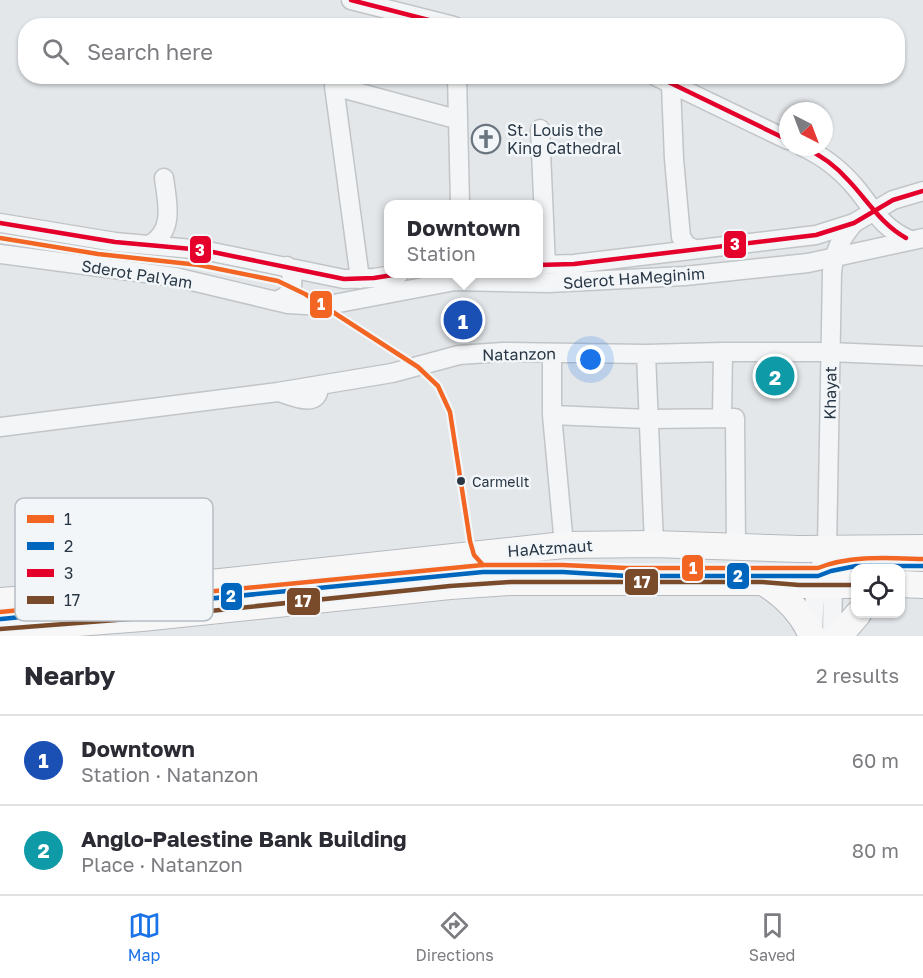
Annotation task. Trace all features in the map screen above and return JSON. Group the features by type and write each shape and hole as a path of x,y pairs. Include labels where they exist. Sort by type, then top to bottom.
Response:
{"highway":[{"name":"HaAtzmaut","path":"213,583 564,545 654,544 736,548 830,574"},
{"name":"HaAtzmaut","path":"213,610 511,582 762,582 830,574 923,548"},
{"path":"762,582 792,605 808,626 812,636"},
{"name":"HaAtzmaut","path":"0,601 15,600"},
{"path":"839,636 855,618"},
{"name":"HaAtzmaut","path":"0,629 41,631 116,621"}],"street":[{"path":"351,0 422,18"},
{"path":"457,84 459,200"},
{"path":"668,84 779,136"},
{"path":"360,279 334,86 456,119"},
{"path":"671,86 674,159 681,237 687,246 695,249"},
{"path":"540,129 541,200"},
{"path":"822,156 834,165 890,230 916,239"},
{"path":"151,244 166,228 168,211 164,178"},
{"name":"Sderot HaMeginim","path":"543,265 574,264 816,235 854,223 872,210 893,200 923,192"},
{"path":"168,211 180,234 203,250"},
{"name":"Khayat","path":"830,574 831,352 834,258 843,236 854,223"},
{"name":"Sderot PalYam","path":"0,224 103,241 203,250 287,266"},
{"name":"Sderot HaMeginim","path":"274,301 302,306 323,306 455,281 548,283 686,276 808,263 916,239"},
{"name":"Sderot PalYam","path":"0,254 174,278 274,301"},
{"path":"287,266 322,275 360,279 384,275"},
{"path":"274,301 285,298 293,287 294,279 287,266"},
{"path":"722,417 723,351"},
{"name":"Natanzon","path":"0,428 278,392 309,400 318,394 319,385 392,373 459,356 503,352 646,354 723,351 831,352 923,356"},
{"path":"552,353 552,415 564,545"},
{"path":"646,354 654,544"},
{"path":"552,415 648,419 735,418 736,548"},
{"path":"812,636 830,574"},
{"path":"830,574 832,636"}],"transit line":[{"name":"3","path":"351,0 421,18"},
{"name":"3","path":"672,84 779,136"},
{"name":"3","path":"820,156 839,170 882,219 906,238"},
{"name":"3","path":"543,265 574,264 816,235 854,223 893,200 923,191"},
{"name":"3","path":"0,223 115,242 203,250 344,279 384,276"},
{"name":"1","path":"0,238 98,254 199,265 278,281 305,294 418,367 438,386 450,412 470,541 474,555 483,565"},
{"name":"1","path":"213,591 483,565 818,568 856,559 923,559"},
{"name":"2","path":"213,598 483,572 563,572 627,576 818,576 856,566 923,566"},
{"name":"17","path":"213,611 450,586 511,582 762,582 851,585"},
{"name":"1","path":"0,612 15,611"},
{"name":"2","path":"1,619 15,618"},
{"name":"17","path":"0,629 103,621"}],"place":[{"name":"St. Louis the King Cathedral","path":"486,139"},
{"name":"Downtown","path":"463,320"},
{"name":"Anglo-Palestine Bank Building","path":"775,376"},
{"name":"Carmelit","path":"461,481"}]}
